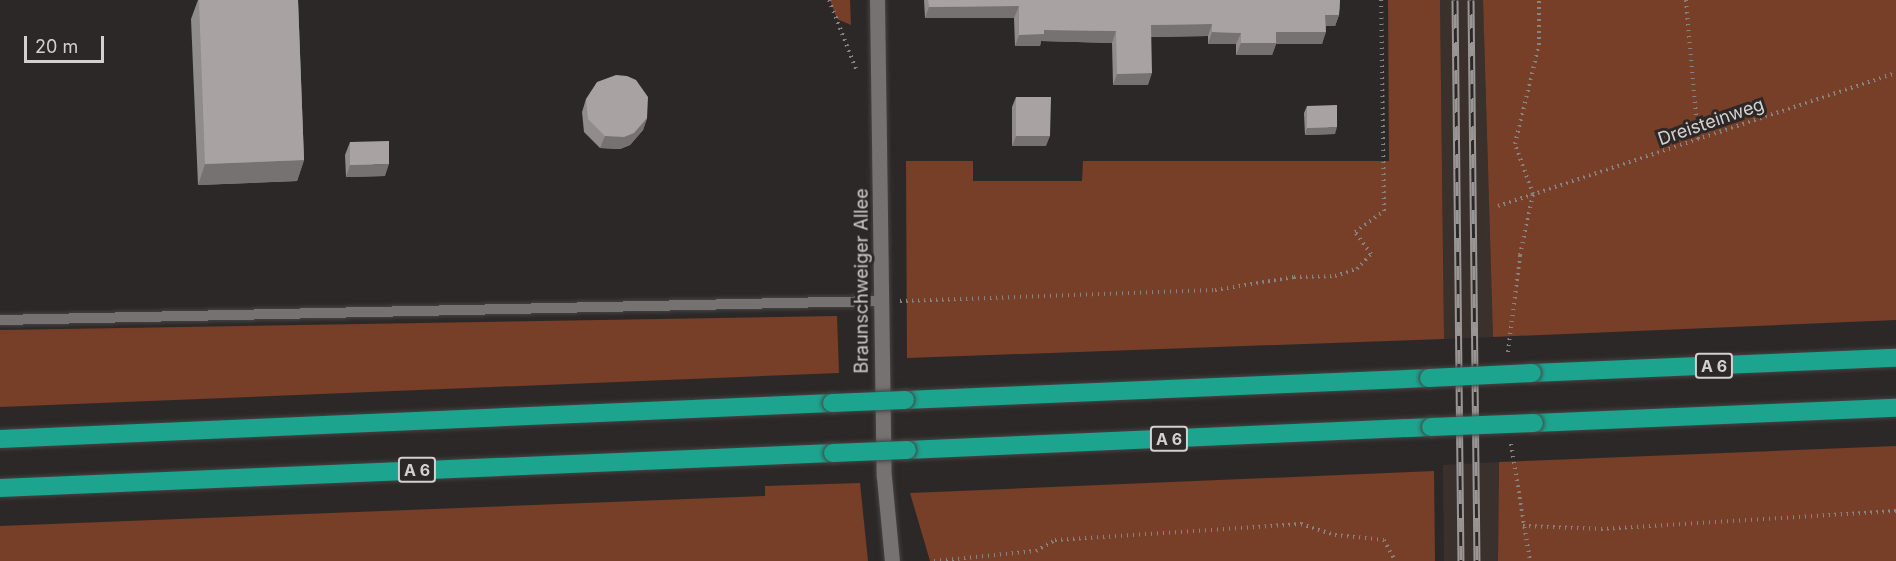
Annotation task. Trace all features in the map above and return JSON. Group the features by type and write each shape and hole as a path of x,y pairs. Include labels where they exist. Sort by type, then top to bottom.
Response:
{"highway":[{"name":"A 6","path":"0,439 1896,358"},
{"name":"A 6","path":"0,488 1896,408"}],"street":[{"name":"Braunschweiger Allee","path":"877,0 884,477 892,561"}],"lane":[{"path":"0,320 881,301"}],"path":[{"path":"829,0 859,75"},
{"path":"899,301 1215,290 1294,277 1335,276 1357,269 1371,254 1355,232 1384,211 1381,0"},
{"path":"1533,194 1515,144 1539,45 1539,0"},
{"path":"1686,0 1698,141"},
{"name":"Dreisteinweg","path":"1498,206 1896,73"},
{"path":"1530,561 1523,526 1601,529 1896,511"},
{"path":"934,561 1036,550 1055,540 1301,524 1335,535 1384,540 1395,561"}],"shaded area":[{"path":"830,0 850,0 851,25 837,19"},
{"path":"1388,0 1440,0 1444,339 907,358 906,161 973,161 973,181 1082,181 1083,161 1389,161"},
{"path":"1440,0 1483,0 1493,337 1444,339"},
{"path":"1483,0 1896,0 1896,320 1493,337"},
{"path":"837,316 839,373 0,407 0,330"},
{"path":"1896,446 1896,561 1498,561 1499,462"},
{"path":"1499,462 1498,561 1444,561 1443,465"},
{"path":"1434,471 1435,561 930,561 910,493"},
{"path":"860,483 868,561 0,561 0,526 765,496 765,486"}],"building":[{"path":"199,0 298,0 304,160 205,164"},
{"path":"928,0 1340,0 1339,15 1325,15 1326,32 1276,32 1276,43 1241,43 1241,33 1212,32 1212,24 1151,25 1152,73 1117,74 1116,31 1044,30 1044,34 1019,35 1019,6 929,7"},
{"path":"616,75 636,80 648,97 647,118 634,133 624,137 605,136 588,119 586,99 597,82"},
{"path":"1016,97 1051,97 1050,136 1016,136"},
{"path":"1337,105 1337,127 1307,128 1307,106"},
{"path":"389,141 389,164 350,165 350,142"}],"railway":[{"path":"1455,0 1461,561"},
{"path":"1471,0 1477,561"}]}
